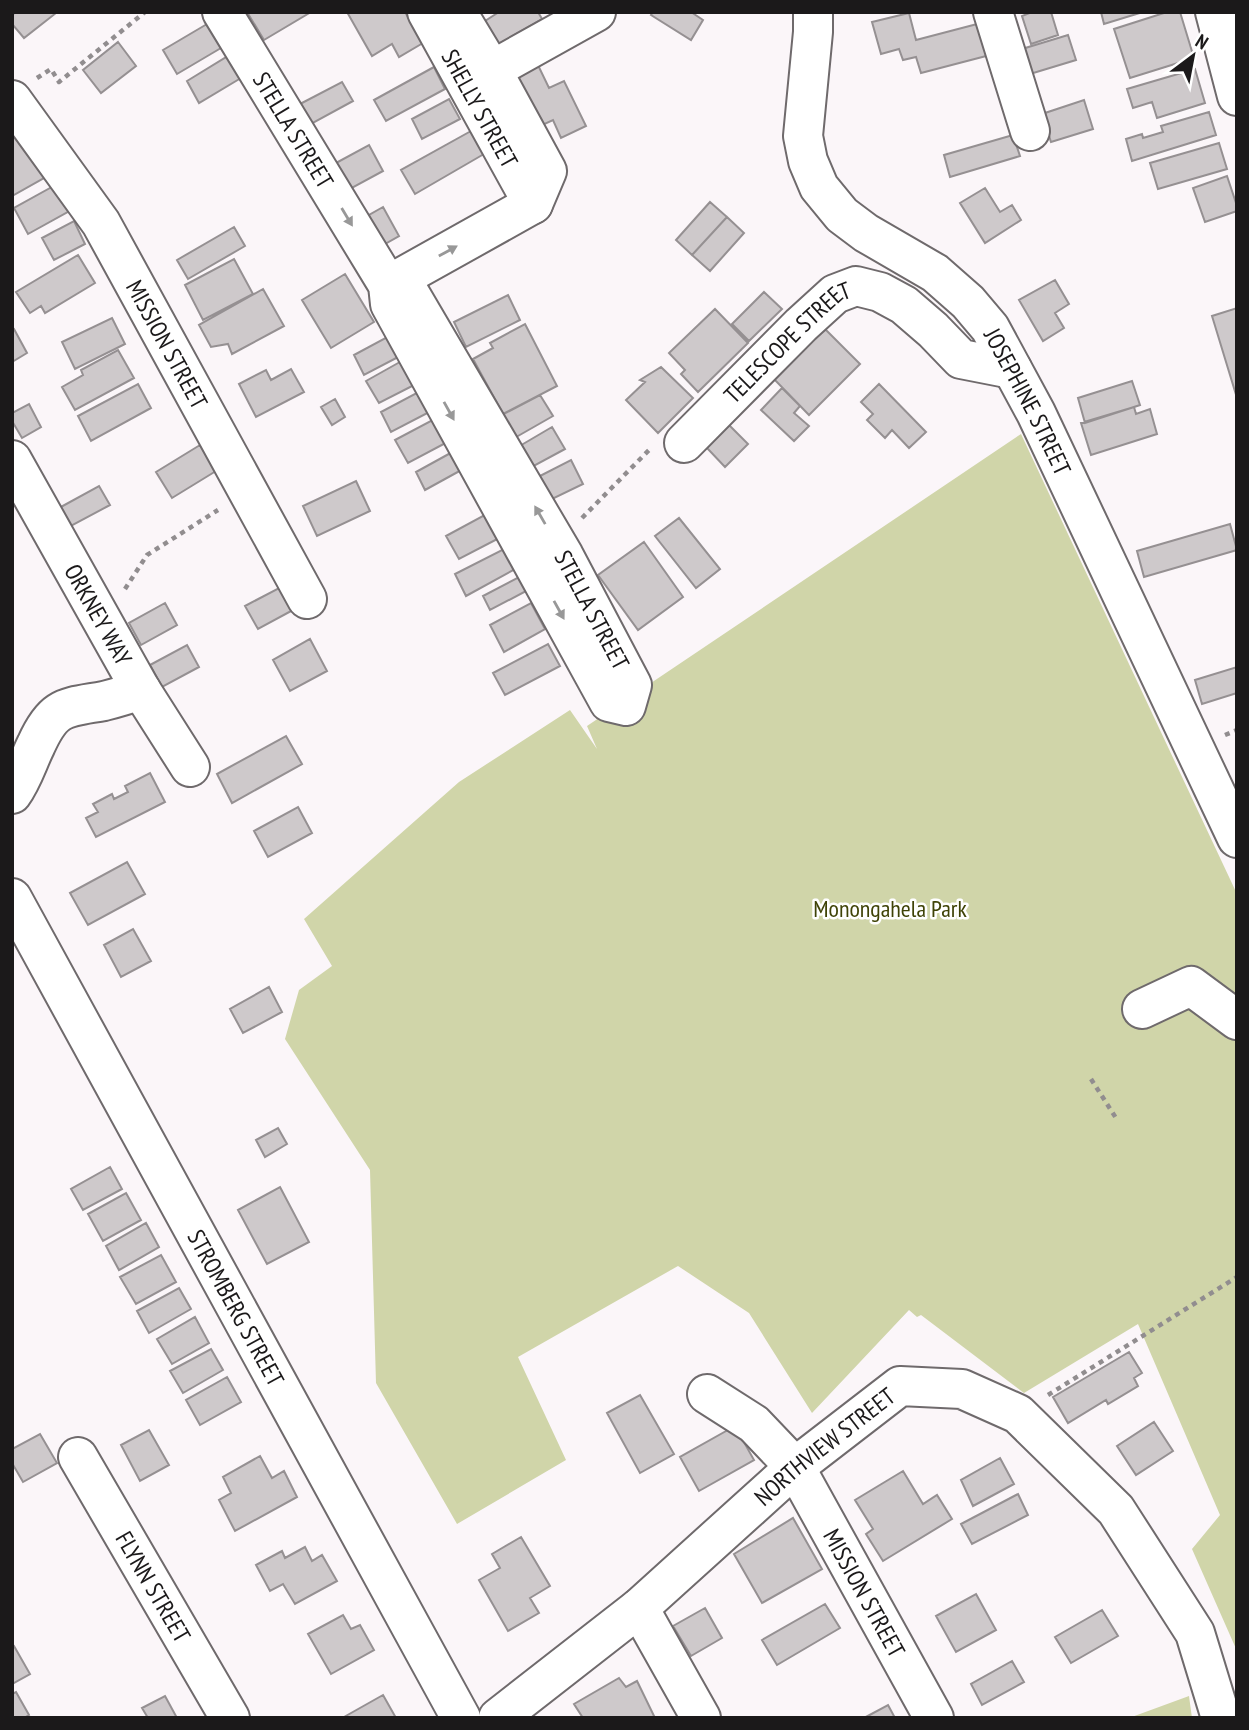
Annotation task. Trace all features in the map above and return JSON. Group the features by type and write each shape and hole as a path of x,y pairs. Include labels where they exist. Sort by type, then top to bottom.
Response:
{"street":[{"name":"STELLA STREET","path":"222,12 388,285 390,303 609,702 626,706 632,685 552,535 410,294 388,285"},
{"name":"SHELLY STREET","path":"427,12 533,204"},
{"name":"SHELLY STREET","path":"457,12 547,171 533,204"},
{"path":"492,70 596,12"},
{"name":"JOSEPHINE STREET","path":"813,12 803,136 808,161 819,187 842,215 866,233 935,273 968,302 990,328 1036,413 1237,838"},
{"path":"993,12 1030,131"},
{"path":"1215,12 1237,96"},
{"name":"MISSION STREET","path":"18,98 101,223 307,598"},
{"path":"388,285 533,204"},
{"name":"TELESCOPE STREET","path":"670,443 835,295 856,286 880,292 904,304 961,359 1012,369"},
{"name":"ORKNEY WAY","path":"12,460 141,690 190,766"},
{"path":"12,794 36,744 54,715 65,708 105,701 141,690"},
{"name":"STROMBERG STREET","path":"12,898 461,1718"},
{"path":"1142,1010 1191,986 1237,1020"},
{"name":"NORTHVIEW STREET","path":"498,1718 639,1608 796,1467 900,1386 962,1389 1018,1414 1116,1510 1195,1633 1221,1718"},
{"name":"MISSION STREET","path":"707,1394 754,1424 796,1467 934,1718"},
{"name":"FLYNN STREET","path":"78,1457 230,1718"},
{"path":"639,1608 701,1718"}],"path":[{"path":"18,98 51,69 59,82 145,12"},
{"path":"552,535 575,526 670,443"},
{"path":"103,623 147,555 249,491"},
{"path":"1091,1079 1116,1118"},
{"path":"1018,1414 1237,1277"}],"green space":[{"name":"Monongahela Park","path":"1021,434 1237,894 1237,1651 1192,1549 1220,1515 1138,1324 1024,1393 921,1315 917,1317 909,1310 812,1413 749,1313 678,1266 518,1357 566,1460 457,1524 376,1383 370,1170 285,1039 299,990 332,966 304,919 459,782 570,710 597,749 587,726"},
{"path":"1189,1696 1192,1718 1129,1718"}],"building":[{"path":"16,12 56,13 24,38 12,24 12,15"},
{"path":"247,12 311,12 264,40"},
{"path":"347,12 405,12 423,43 399,57 392,44 372,56"},
{"path":"499,12 538,12 542,19 499,44 485,21"},
{"path":"653,12 691,12 703,20 691,40 651,15"},
{"path":"1032,12 1051,12 1058,35 1031,44 1022,16"},
{"path":"1101,12 1143,12 1104,24"},
{"path":"1167,12 1180,12 1194,58 1130,78 1114,29"},
{"path":"909,13 916,40 981,23 990,55 921,73 916,57 903,60 899,49 881,54 872,22"},
{"path":"207,24 221,48 177,74 163,50"},
{"path":"1068,35 1076,60 1030,74 1022,49"},
{"path":"118,42 136,66 101,93 83,70"},
{"path":"228,56 241,78 199,103 187,81"},
{"path":"536,61 549,88 564,81 586,126 561,138 553,120 538,127 512,73"},
{"path":"434,67 445,89 386,121 374,100"},
{"path":"1195,69 1205,103 1157,118 1152,102 1133,108 1127,89"},
{"path":"342,82 353,101 311,124 300,104"},
{"path":"449,99 460,119 422,139 412,119"},
{"path":"1084,100 1093,129 1051,142 1042,114"},
{"path":"1209,112 1216,135 1132,161 1126,139 1142,134 1143,138 1163,132 1161,126"},
{"path":"26,130 51,174 12,196 12,138"},
{"path":"471,131 484,154 415,194 401,170"},
{"path":"1013,135 1020,156 950,177 944,155"},
{"path":"1219,143 1227,169 1158,189 1150,163"},
{"path":"369,145 383,171 350,189 336,163"},
{"path":"1227,176 1237,211 1205,222 1193,188"},
{"path":"59,183 73,209 28,234 14,208"},
{"path":"985,188 1000,212 1012,205 1021,220 985,243 960,203"},
{"path":"710,202 727,217 692,255 676,240"},
{"path":"383,207 399,236 378,248 362,219"},
{"path":"727,217 744,233 710,271 692,255"},
{"path":"74,221 85,244 54,260 42,238"},
{"path":"234,227 245,246 188,279 177,260"},
{"path":"78,255 95,283 45,313 41,306 30,313 16,292"},
{"path":"234,259 253,294 203,320 185,285"},
{"path":"345,274 374,322 331,348 302,300"},
{"path":"1055,280 1069,304 1055,313 1064,328 1043,341 1019,300"},
{"path":"263,289 284,326 232,354 228,344 211,347 199,325"},
{"path":"764,292 782,309 749,341 732,324"},
{"path":"508,295 520,320 466,347 454,322"},
{"path":"1237,308 1237,398 1212,316"},
{"path":"715,309 748,343 698,392 681,374 685,370 669,353"},
{"path":"112,318 125,344 75,369 62,342"},
{"path":"525,324 557,386 503,414 473,359 493,348 490,343"},
{"path":"823,327 860,364 809,415 773,378"},
{"path":"14,329 27,353 12,362 12,330"},
{"path":"391,335 402,355 364,375 354,355"},
{"path":"118,350 134,378 75,410 62,387 83,375 81,370"},
{"path":"407,358 420,382 379,403 366,381"},
{"path":"661,367 693,398 658,433 626,400 645,382 640,380"},
{"path":"291,369 304,392 256,417 239,384 266,370 271,380"},
{"path":"1132,381 1140,405 1085,423 1078,398"},
{"path":"138,384 151,408 91,441 78,416"},
{"path":"879,384 926,432 909,448 892,430 885,438 867,420 873,414 861,402"},
{"path":"426,388 437,408 391,432 381,412"},
{"path":"782,388 800,406 794,413 809,426 794,441 761,410"},
{"path":"540,395 553,416 511,440 498,417"},
{"path":"335,399 345,417 332,425 321,407"},
{"path":"29,404 41,427 22,438 12,421 12,413"},
{"path":"1134,407 1136,414 1150,409 1157,434 1091,455 1081,423"},
{"path":"442,415 455,438 408,463 395,440"},
{"path":"729,425 748,444 725,467 707,448"},
{"path":"552,427 565,449 530,468 518,447"},
{"path":"200,445 216,471 172,498 156,472"},
{"path":"456,450 465,468 425,490 416,472"},
{"path":"571,460 583,484 548,501 536,478"},
{"path":"356,481 370,511 317,536 303,506"},
{"path":"99,486 110,505 69,527 59,508"},
{"path":"492,511 505,535 459,559 446,536"},
{"path":"679,518 720,569 696,588 655,536"},
{"path":"1230,524 1237,550 1144,577 1137,551"},
{"path":"644,542 683,597 638,630 598,575"},
{"path":"506,548 517,568 466,596 455,574"},
{"path":"521,576 528,590 490,610 483,596"},
{"path":"281,587 293,610 258,629 245,606"},
{"path":"165,603 177,625 141,645 129,623"},
{"path":"531,603 545,629 504,652 490,625"},
{"path":"310,639 327,671 290,691 273,660"},
{"path":"548,644 560,666 505,695 493,673"},
{"path":"187,645 199,667 162,687 150,665"},
{"path":"1237,667 1237,693 1202,704 1195,680"},
{"path":"286,736 302,764 232,803 217,774"},
{"path":"150,773 165,802 96,837 86,818 98,812 93,804 112,794 114,799 128,792 125,786"},
{"path":"298,807 312,833 268,857 254,831"},
{"path":"127,862 145,894 88,925 70,893"},
{"path":"133,929 151,961 121,977 104,945"},
{"path":"269,987 282,1012 243,1033 230,1009"},
{"path":"278,1128 287,1144 265,1157 256,1140"},
{"path":"110,1167 122,1189 83,1210 71,1189"},
{"path":"280,1187 309,1242 267,1264 238,1210"},
{"path":"126,1193 141,1220 103,1241 88,1214"},
{"path":"146,1223 159,1247 119,1270 106,1246"},
{"path":"161,1255 176,1282 136,1304 120,1277"},
{"path":"179,1288 191,1309 149,1333 137,1311"},
{"path":"195,1317 209,1343 172,1364 157,1339"},
{"path":"211,1349 223,1370 183,1393 170,1371"},
{"path":"1129,1352 1142,1373 1134,1378 1138,1386 1108,1404 1106,1400 1068,1423 1053,1397"},
{"path":"227,1377 241,1402 200,1425 186,1400"},
{"path":"640,1395 674,1454 640,1473 607,1413"},
{"path":"1154,1422 1173,1451 1136,1475 1117,1446"},
{"path":"735,1426 754,1460 699,1491 680,1457"},
{"path":"149,1430 169,1465 140,1481 121,1445"},
{"path":"40,1434 57,1463 23,1482 12,1463 12,1449"},
{"path":"260,1456 272,1478 284,1471 297,1497 235,1531 219,1500 231,1493 223,1477"},
{"path":"1000,1458 1014,1484 973,1506 961,1480"},
{"path":"903,1471 923,1504 937,1495 952,1519 883,1561 866,1534 873,1529 855,1500"},
{"path":"1018,1494 1028,1515 972,1544 961,1524"},
{"path":"793,1518 822,1569 762,1603 734,1554"},
{"path":"521,1537 550,1586 530,1598 539,1613 508,1631 479,1580 500,1568 492,1554"},
{"path":"305,1547 312,1561 322,1555 337,1581 295,1604 283,1584 270,1591 256,1565 282,1551 285,1558"},
{"path":"976,1594 996,1630 956,1652 936,1616"},
{"path":"825,1604 840,1628 777,1665 762,1640"},
{"path":"705,1608 722,1638 691,1656 673,1626"},
{"path":"1102,1610 1118,1636 1071,1663 1055,1637"},
{"path":"343,1615 351,1629 360,1625 374,1650 331,1674 308,1634"},
{"path":"14,1646 30,1674 12,1684 12,1647"},
{"path":"1012,1661 1024,1682 982,1705 971,1684"},
{"path":"619,1678 626,1687 637,1681 655,1718 583,1718 574,1704"},
{"path":"16,1692 29,1715 24,1718 12,1718 12,1694"},
{"path":"383,1695 396,1718 344,1718 344,1717"},
{"path":"165,1696 177,1718 148,1718 142,1708"},
{"path":"888,1705 895,1718 864,1718"}]}
